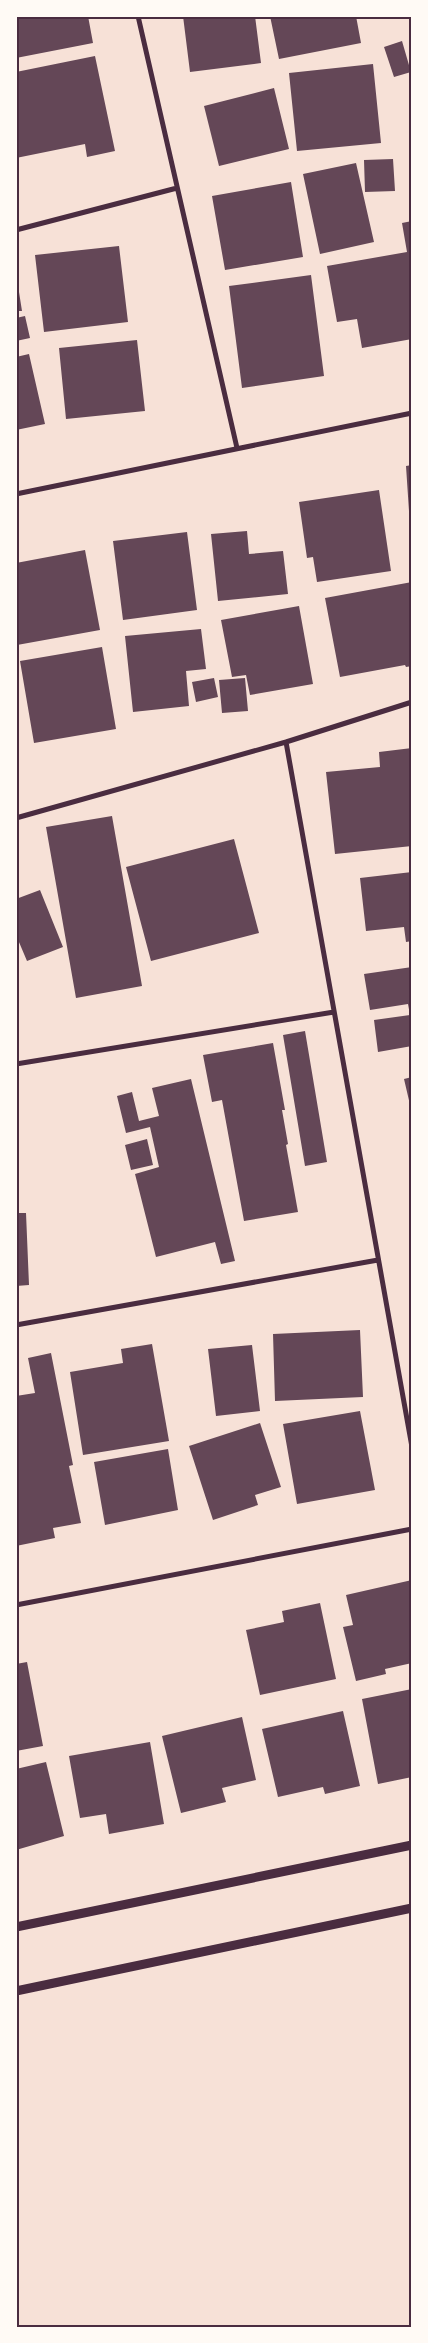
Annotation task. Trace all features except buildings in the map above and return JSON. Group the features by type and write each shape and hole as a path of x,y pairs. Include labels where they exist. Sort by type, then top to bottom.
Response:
{"street":[{"path":"138,16 236,448"},
{"path":"16,230 176,188"},
{"path":"16,494 412,413"},
{"path":"16,818 286,742 412,702"},
{"path":"286,742 412,1447"},
{"path":"16,1064 334,1012"},
{"path":"16,1325 378,1260"},
{"path":"16,1605 412,1529"},
{"path":"16,1927 412,1845"},
{"path":"16,1990 412,1908"}]}
